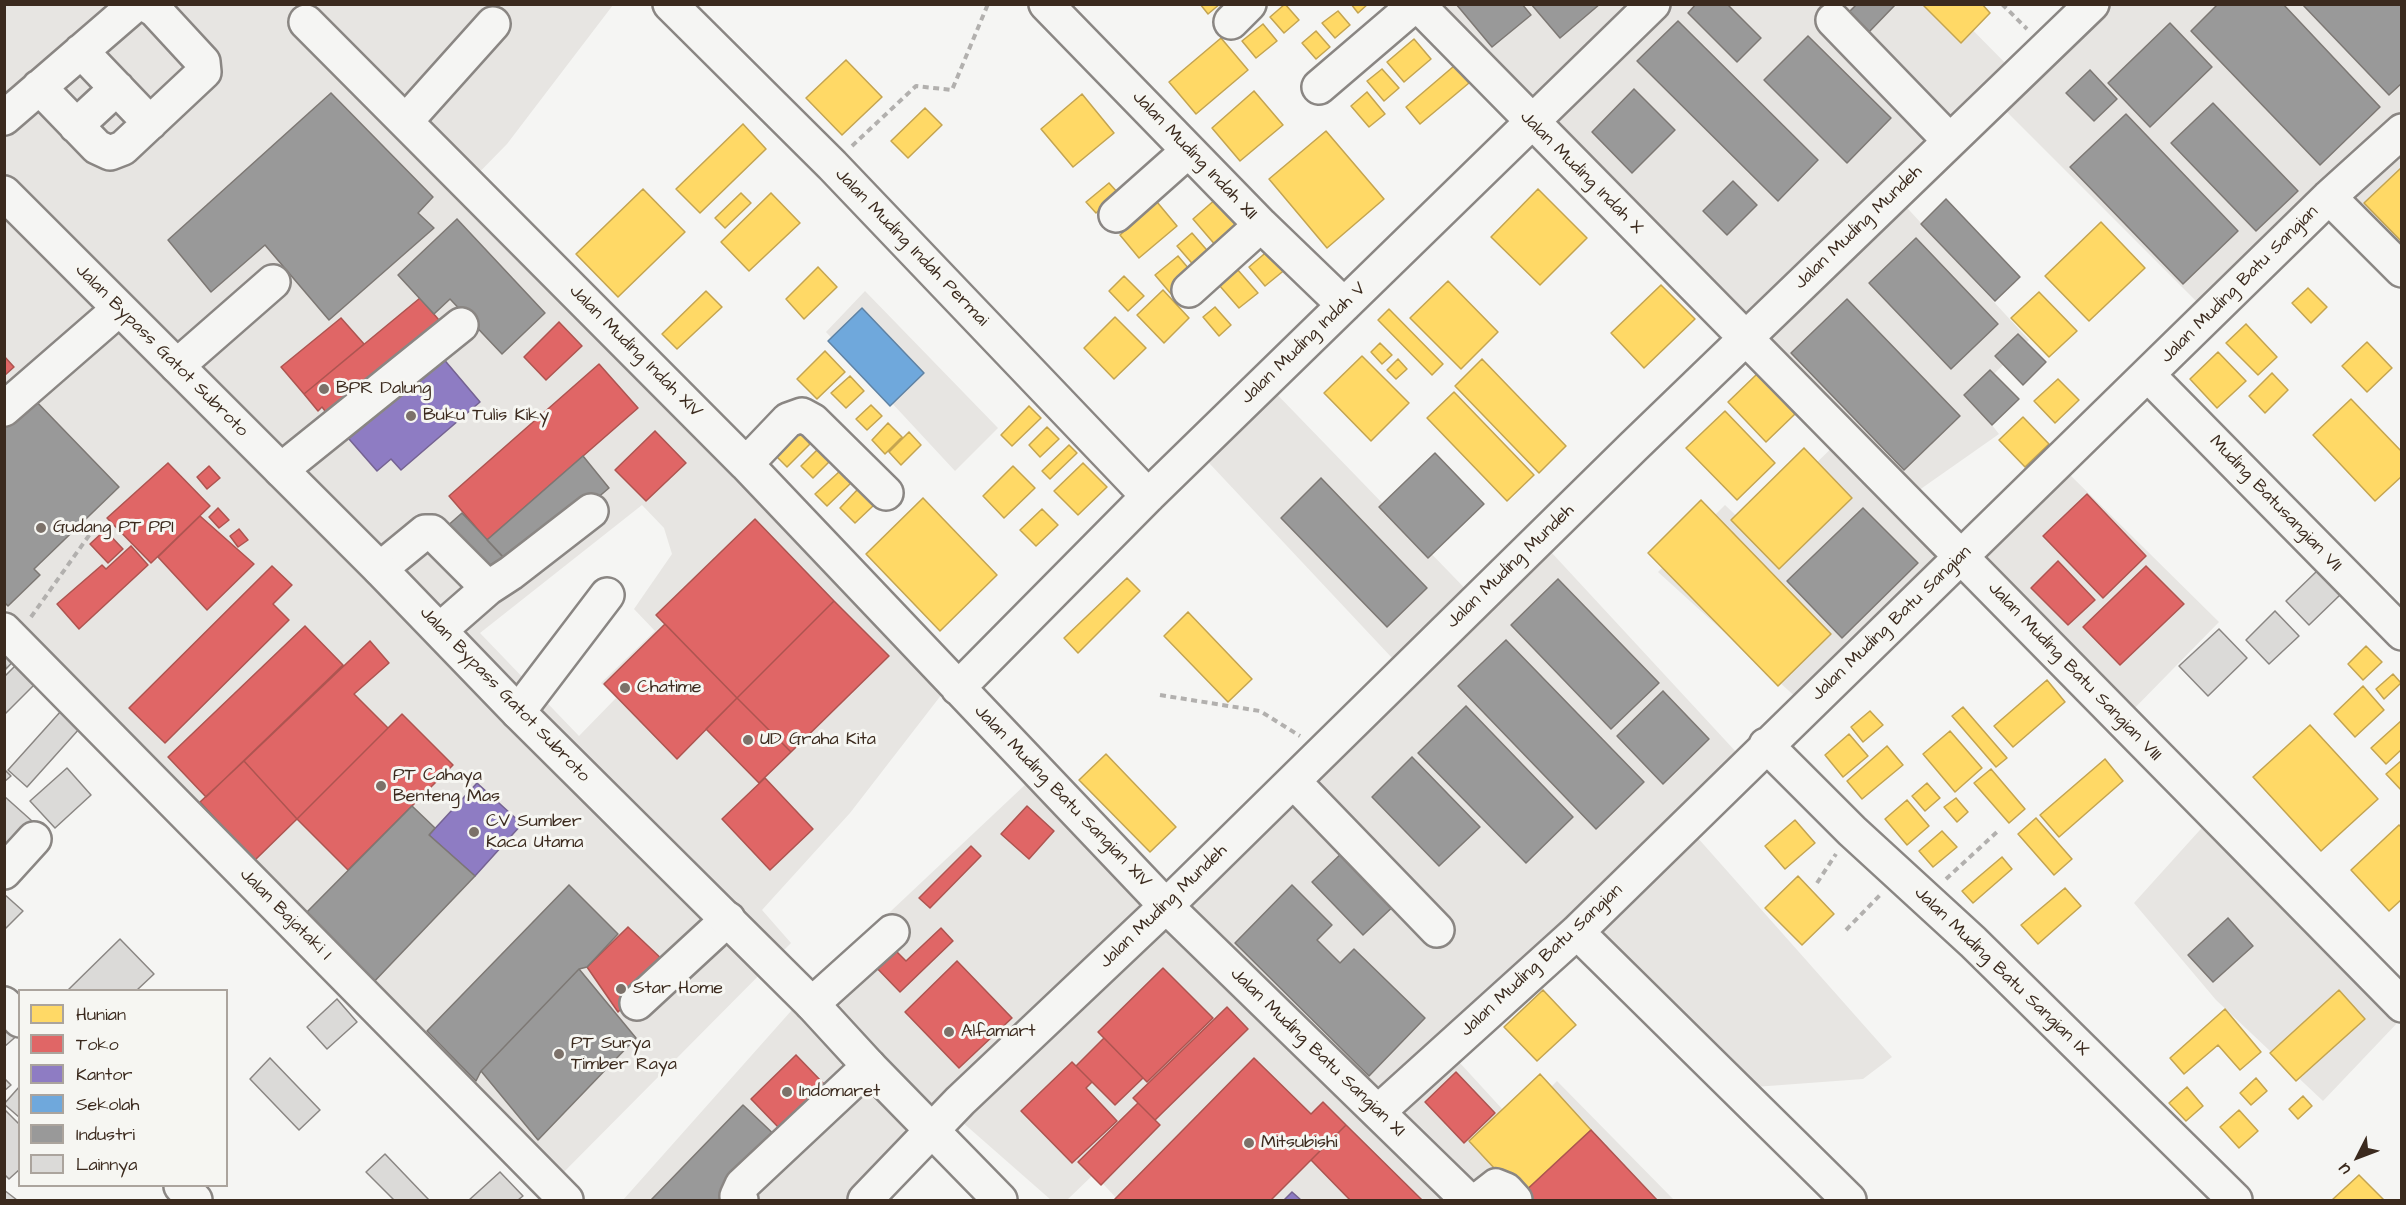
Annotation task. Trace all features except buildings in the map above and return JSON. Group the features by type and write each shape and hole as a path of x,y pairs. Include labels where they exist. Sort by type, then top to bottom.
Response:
{"street":[{"path":"4,118 136,4"},
{"path":"39,87 97,147 110,153 123,148 204,72 203,62 155,10 145,4"},
{"name":"Jalan Muding Indah Permai","path":"670,4 832,165 1148,496"},
{"name":"Jalan Muding Indah XII","path":"1046,4 1261,225 1344,305"},
{"path":"1318,87 1417,4"},
{"name":"Jalan Muding Indah X","path":"1417,4 1746,340"},
{"name":"Jalan Muding Indah V","path":"958,688 1148,496 1653,4"},
{"name":"Jalan Muding Mundeh","path":"865,1200 960,1101 1294,782 1949,140 2092,4"},
{"path":"1833,20 1949,140"},
{"name":"Jalan Muding Indah XIV","path":"306,22 746,464 958,688"},
{"path":"406,121 493,24"},
{"path":"81,51 150,123"},
{"path":"76,126 117,88"},
{"name":"Jalan Muding Batu Sangian","path":"1378,1112 1577,932 2329,197 2402,131"},
{"path":"1116,215 1188,151"},
{"name":"Jalan Bypass Gatot Subroto","path":"4,193 380,569 518,712 812,1004 1000,1200"},
{"path":"2329,197 2402,270"},
{"path":"1189,290 1261,225"},
{"path":"177,366 273,282"},
{"path":"4,409 119,309"},
{"path":"281,470 461,325"},
{"name":"Jalan Muding Batu Sangian VIII","path":"1746,340 2402,1005"},
{"name":"Muding Batusangian VII","path":"2149,375 2402,633"},
{"path":"746,464 788,420 802,415 813,421 886,493"},
{"path":"440,630 488,588 591,511"},
{"path":"380,569 425,532 432,532 488,588"},
{"path":"518,712 607,595"},
{"name":"Jalan Bajataki I","path":"10,635 566,1200"},
{"name":"Jalan Muding Batu Sangian XIV","path":"958,688 1166,906"},
{"name":"Jalan Muding Batu Sangian IX","path":"1766,745 1852,831 1926,898 2235,1200"},
{"path":"1294,782 1437,930"},
{"path":"4,872 34,839"},
{"name":"Jalan Muding Batu Sangian XI","path":"1166,906 1468,1200"},
{"path":"637,1003 728,920"},
{"path":"812,1004 892,932"},
{"path":"1577,932 1849,1200"},
{"path":"4,1004 18,1018"},
{"path":"741,1200 737,1196 742,1185 869,1066"},
{"path":"1478,1200 1496,1186 1506,1190 1515,1200"},
{"path":"183,1187 195,1200"}],"path":[{"path":"832,165 916,86 952,90 988,4"},
{"path":"10,635 95,526"},
{"path":"1160,695 1260,711 1324,751"},
{"path":"1926,898 1998,831"},
{"path":"1846,930 1900,875"}],"shaded area":[{"path":"5,5 613,5 507,144 463,189 959,672 850,813 762,910 791,943 550,1186 5,608","holes":["642,505 664,528 672,554 634,609 655,631 601,683 616,698 579,736 480,633"]},
{"path":"1426,5 1948,5 2017,75 2091,5 2401,5 2401,278 2326,208 2214,319 1992,97 1898,198 2029,340 1970,397 1999,434 1905,500 1969,567 2065,470 2219,622 2123,720 1969,568 1810,710 1658,572 1725,505 1749,528 1840,440"},
{"path":"865,291 998,428 955,471 826,332"},
{"path":"1266,383 1481,605 1539,539 1750,767 1689,828 1892,1057 1863,1079 1741,1088 1584,938 1449,1051 1515,1123 1557,1081 1674,1200 1118,1200 1094,1174 1067,1200 1051,1200 953,1114 866,1200 623,1200 823,975 1044,767 1183,899 1408,675 1195,448"},
{"path":"2208,821 2401,1019 2323,1101 2216,1000 2134,903"}],"place":[{"name":"BPR Dalung","path":"324,389"},
{"name":"Buku Tulis Kiky","path":"411,416"},
{"name":"Gudang PT PPI","path":"41,528"},
{"name":"Chatime","path":"625,688"},
{"name":"UD Graha Kita","path":"748,740"},
{"name":"PT Cahaya Benteng Mas","path":"381,786"},
{"name":"CV Sumber Kaca Utama","path":"474,832"},
{"name":"Star Home","path":"621,989"},
{"name":"Alfamart","path":"949,1032"},
{"name":"PT Surya Timber Raya","path":"559,1054"},
{"name":"Indomaret","path":"787,1092"},
{"name":"Mitsubishi","path":"1249,1143"}]}
